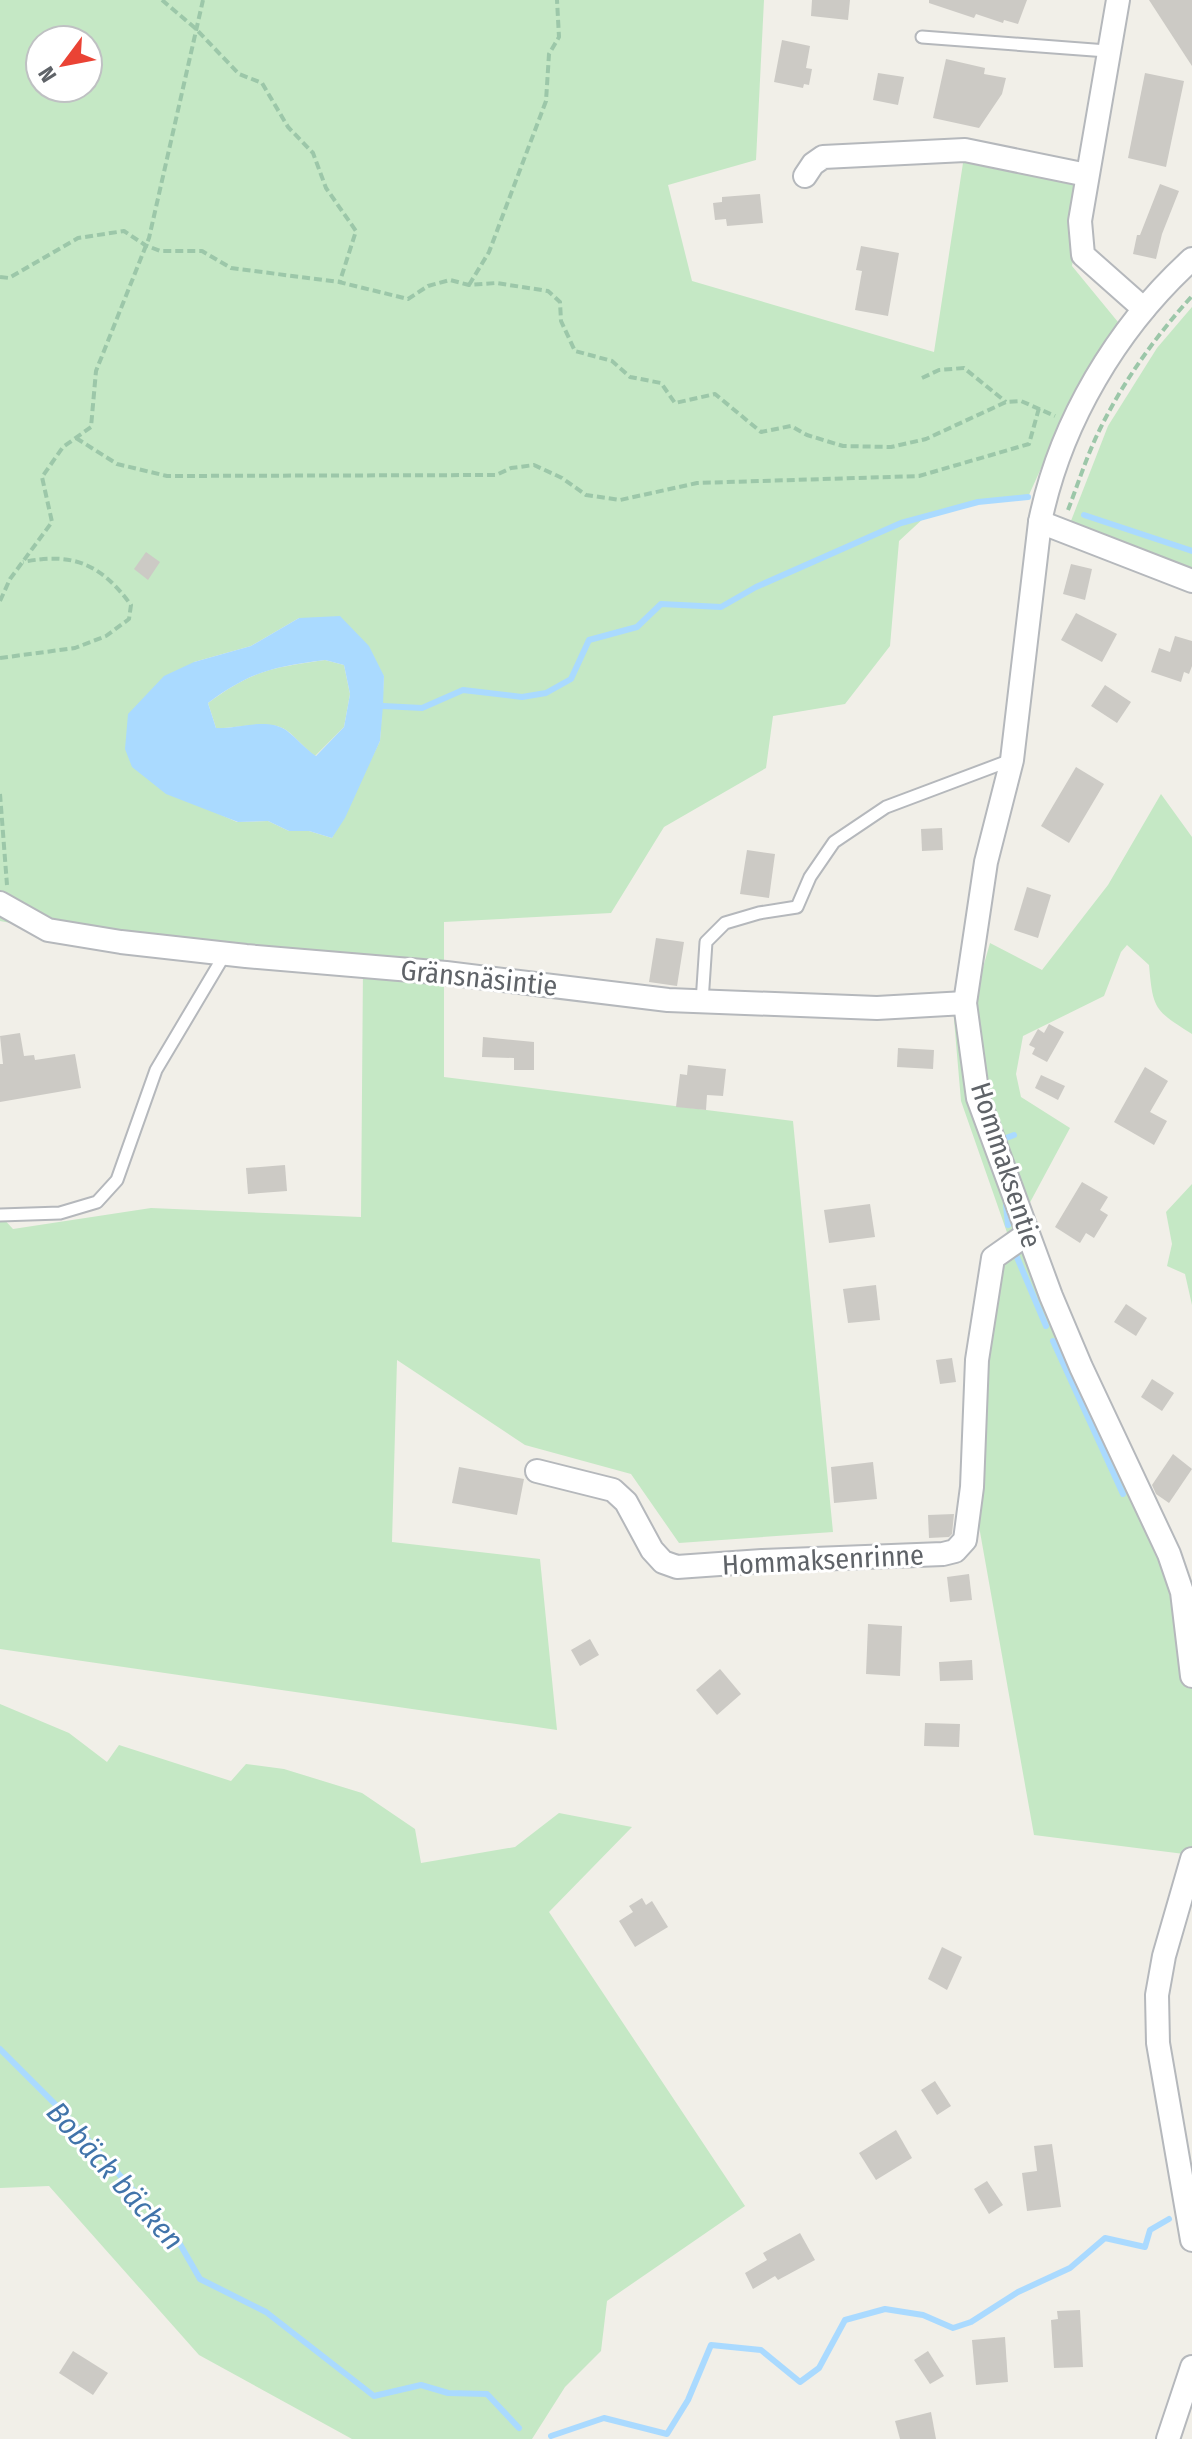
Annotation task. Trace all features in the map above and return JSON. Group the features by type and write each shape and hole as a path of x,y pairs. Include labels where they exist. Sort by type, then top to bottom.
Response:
{"street":[{"path":"1118,0 1080,221 1083,255 1144,309"},
{"path":"805,176 813,164 823,157 965,150 1087,175"},
{"name":"Hommaksentie","path":"1192,259 1160,289 1103,368 1071,424 1047,486 1051,526 1012,760 986,862 965,1003 978,1098 1062,1323 1169,1554 1182,1592 1192,1676"},
{"path":"1051,526 1192,581"},
{"name":"Gränsnäsintie","path":"4,905 48,930 121,942 446,973 668,1000 877,1008 965,1003"},
{"name":"Hommaksenrinne","path":"537,1471 613,1490 626,1502 652,1550 663,1562 677,1567 955,1551 965,1540 972,1487 977,1360 993,1258 1027,1234"},
{"path":"1192,1859 1164,1956 1157,1995 1158,2043 1192,2240"},
{"path":"1168,2439 1192,2367"}],"lane":[{"path":"922,37 1107,51"},
{"path":"702,1002 706,942 725,923 797,907 810,877 834,842 886,807 1012,760"},
{"path":"0,1215 60,1213 97,1202 117,1180 156,1070 225,954"}],"path":[{"path":"162,0 195,28 239,74 262,83 288,127 313,153 326,188 356,231 339,282"},
{"path":"0,601 10,579 52,522 42,477 63,447 91,427 96,371 145,245 203,0"},
{"path":"469,285 489,252 546,101 549,54 559,37 557,0"},
{"path":"0,277 9,278 78,238 124,231 160,251 202,251 231,268 339,282 408,299 428,286 450,280 469,285 496,283 548,291 560,302 561,321 575,351 612,361 630,377 661,383 675,403 715,394 761,432 791,426 807,435 843,446 891,447 926,439 1006,402 1021,401 1071,424"},
{"path":"1051,526 1099,430 1155,338 1192,296"},
{"path":"922,378 939,370 964,368 1006,402"},
{"path":"76,438 117,464 167,476 496,475 511,468 534,465 562,478 586,495 620,500 697,483 919,476 1029,444 1039,408"},
{"path":"0,658 75,648 106,636 129,619 131,605 113,581 81,563 52,556 23,562"},
{"path":"0,794 4,905"}],"green space":[{"path":"0,0 764,0 756,160 668,185 692,281 934,352 965,150 1087,175 1072,266 1118,322 1073,398 1028,497 978,502 926,516 899,541 890,646 845,704 773,716 766,768 664,827 611,913 444,922 444,1077 793,1121 833,1532 679,1543 631,1474 525,1445 397,1360 392,1542 540,1559 557,1730 0,1649 0,1215 13,1229 151,1208 361,1217 363,966 48,930 0,921","holes":["299,618 384,676 380,741 332,838 309,831 289,831 268,821 237,822 210,810 194,662 251,646"]},
{"path":"1192,307 1192,570 1069,526 1108,426 1157,348"},
{"path":"325,660 344,665 350,694 344,727 315,756 279,727 216,728 208,703 238,683 263,672"},
{"path":"1161,794 1192,837 1192,1034 1158,1007 1152,991 1149,965 1127,945 1121,952 1104,996 1023,1036 1016,1074 1021,1097 1070,1128 1027,1208 986,1102 972,1006 990,943 1042,970 1108,885"},
{"path":"965,1003 978,1098 1169,1554 1192,1676 1192,1855 1034,1835 972,1487 993,1258 1011,1244 961,1101 953,1008"},
{"path":"1192,1184 1192,1305 1185,1274 1167,1266 1172,1244 1166,1212"},
{"path":"0,1704 69,1733 107,1762 119,1745 231,1781 246,1764 284,1769 362,1793 415,1829 421,1863 515,1847 559,1813 632,1827 549,1912 745,2206 607,2301 601,2351 565,2387 532,2439 352,2439 199,2355 49,2186 0,2188"}],"water":[{"path":"340,616 369,646 384,676 380,741 345,818 332,838 309,831 289,831 268,821 238,822 166,794 132,767 125,749 128,714 164,676 194,662 251,646 299,618","holes":["325,660 344,665 350,694 344,727 316,756 278,726 261,724 216,728 208,703 250,677 276,668"]}],"building":[{"path":"812,0 850,0 848,20 811,16"},
{"path":"929,0 1027,0 1018,24 1004,20 1003,23 976,14 974,18 929,3"},
{"path":"1149,0 1192,0 1192,66 1188,60"},
{"path":"782,40 810,46 806,68 812,69 809,85 804,84 803,88 774,82"},
{"path":"946,59 985,68 984,74 1006,78 1002,94 979,128 933,118"},
{"path":"878,73 904,77 898,105 873,100"},
{"path":"1145,73 1184,81 1166,167 1128,158"},
{"path":"1160,184 1179,191 1156,259 1133,254 1137,235 1140,235"},
{"path":"760,194 763,223 727,226 726,219 715,220 713,203 722,202 722,197"},
{"path":"861,246 899,253 888,316 855,310 862,271 856,270"},
{"path":"146,552 160,562 148,580 134,569"},
{"path":"1071,564 1092,569 1085,600 1063,594"},
{"path":"1076,613 1117,634 1102,662 1061,640"},
{"path":"1175,636 1192,641 1192,666 1189,674 1184,672 1181,682 1151,672 1159,648 1170,652"},
{"path":"1105,685 1131,702 1117,723 1091,706"},
{"path":"1076,767 1104,784 1069,843 1041,826"},
{"path":"942,828 943,850 922,851 921,829"},
{"path":"747,850 775,854 769,898 740,894"},
{"path":"1027,887 1051,895 1038,938 1014,930"},
{"path":"656,938 684,942 677,986 649,982"},
{"path":"1049,1024 1064,1032 1047,1062 1032,1054 1035,1048 1029,1045 1038,1029 1044,1033"},
{"path":"20,1033 24,1056 34,1055 35,1060 75,1054 81,1088 0,1102 0,1064 3,1064 0,1036"},
{"path":"483,1037 534,1042 534,1070 514,1070 514,1058 482,1057"},
{"path":"898,1048 934,1050 933,1069 897,1067"},
{"path":"688,1065 726,1069 723,1096 707,1095 706,1110 676,1107 680,1074 687,1075"},
{"path":"1145,1067 1168,1081 1150,1112 1167,1121 1154,1145 1114,1122"},
{"path":"1041,1075 1065,1086 1058,1100 1035,1088"},
{"path":"285,1165 287,1191 248,1194 246,1168"},
{"path":"1082,1182 1108,1197 1100,1210 1108,1215 1094,1238 1086,1233 1080,1243 1055,1227"},
{"path":"870,1204 875,1237 829,1243 824,1210"},
{"path":"876,1285 880,1320 848,1323 843,1289"},
{"path":"1126,1304 1147,1318 1136,1336 1114,1322"},
{"path":"952,1358 956,1382 940,1384 936,1360"},
{"path":"1152,1379 1174,1393 1162,1411 1141,1397"},
{"path":"1173,1454 1192,1469 1169,1503 1156,1494 1152,1485"},
{"path":"873,1462 877,1499 834,1503 831,1467"},
{"path":"459,1467 524,1479 517,1515 452,1503"},
{"path":"954,1514 949,1537 929,1538 928,1515"},
{"path":"969,1574 972,1600 950,1602 947,1577"},
{"path":"868,1624 902,1626 900,1676 866,1674"},
{"path":"590,1639 599,1655 580,1666 571,1650"},
{"path":"972,1660 973,1680 940,1681 939,1662"},
{"path":"720,1669 741,1694 717,1715 696,1690"},
{"path":"925,1723 960,1724 959,1747 924,1746"},
{"path":"642,1898 646,1905 652,1901 668,1927 635,1947 619,1921 633,1912 629,1906"},
{"path":"942,1947 962,1957 947,1990 928,1979"},
{"path":"935,2081 951,2106 937,2115 921,2090"},
{"path":"896,2130 912,2158 876,2180 859,2153"},
{"path":"1052,2144 1061,2207 1027,2211 1022,2173 1037,2171 1034,2146"},
{"path":"987,2181 1003,2205 989,2214 974,2189"},
{"path":"800,2233 815,2260 778,2280 775,2276 753,2289 745,2273 767,2260 763,2253"},
{"path":"1080,2310 1083,2367 1054,2368 1051,2320 1058,2319 1057,2311"},
{"path":"1005,2337 1008,2382 976,2385 972,2340"},
{"path":"73,2351 108,2373 93,2395 59,2373"},
{"path":"928,2351 944,2376 930,2384 914,2360"},
{"path":"931,2412 936,2439 900,2439 895,2421"}],"waterway":[{"path":"383,706 422,708 463,690 522,697 546,693 571,679 589,640 637,627 661,604 721,607 756,587 901,523 978,502 1028,497"},
{"path":"1084,515 1192,551"},
{"path":"998,1141 1014,1135"},
{"path":"1006,1205 1008,1225"},
{"path":"1016,1255 1046,1326"},
{"path":"1053,1341 1123,1494"},
{"name":"Bobäck bäcken","path":"0,2049 64,2113 177,2239 200,2279 266,2312 374,2396 421,2385 448,2393 487,2394 519,2428"},
{"name":"Bobäck bäcken","path":"551,2436 604,2418 667,2434 688,2400 711,2345 761,2350 800,2382 819,2368 845,2320 885,2309 923,2315 953,2328 971,2322 1018,2292 1070,2268 1105,2238 1145,2247 1150,2230 1169,2219"}]}
